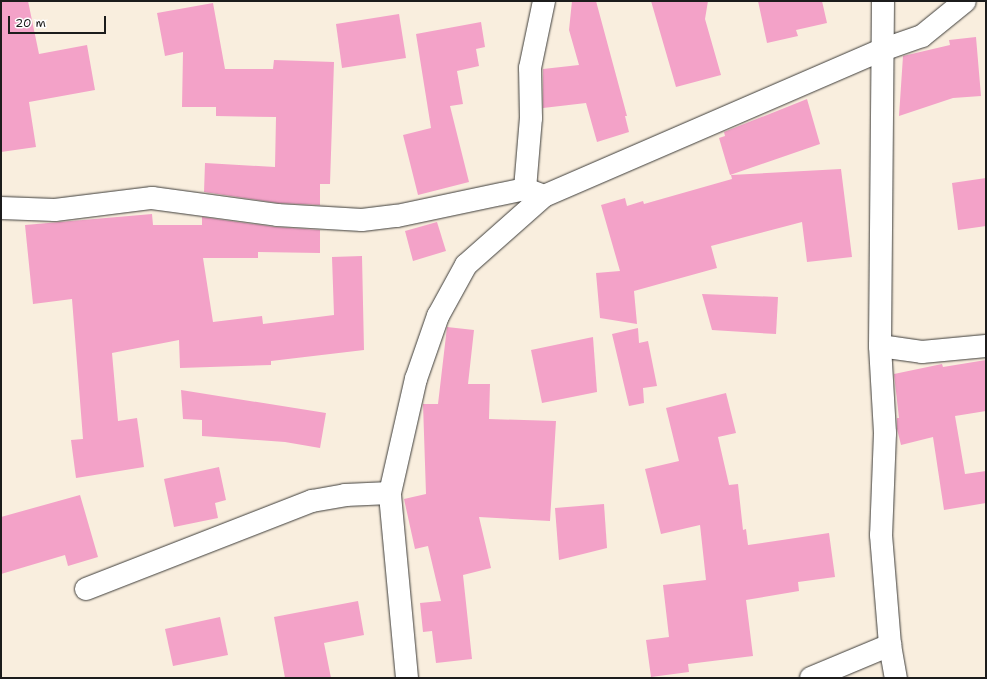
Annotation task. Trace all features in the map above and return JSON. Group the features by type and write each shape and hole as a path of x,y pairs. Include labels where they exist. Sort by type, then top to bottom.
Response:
{"street":[{"path":"407,678 390,493 416,379 438,316 466,265 535,192 530,68 544,1"},
{"path":"883,1 880,346 885,433 881,535 890,645 896,678"},
{"path":"1,208 55,210 152,198 277,215 362,220 397,216 535,192 882,50 922,36 965,1"},
{"path":"880,346 922,352 986,346"},
{"path":"86,589 312,501 345,495 390,493"},
{"path":"811,678 890,645"}],"building":[{"path":"1,1 28,1 39,54 87,45 95,90 29,102 36,147 1,152"},
{"path":"572,1 596,1 627,116 625,116 629,132 597,142 586,103 543,108 543,69 579,65 569,30"},
{"path":"651,1 708,1 705,19 721,75 676,87"},
{"path":"758,1 822,1 827,23 796,30 798,36 767,43"},
{"path":"213,3 225,69 273,69 274,60 334,62 330,184 320,184 320,205 278,203 204,192 205,163 275,167 276,117 216,116 216,107 182,107 183,52 165,56 157,13"},
{"path":"399,14 406,58 342,68 336,24"},
{"path":"481,22 485,47 476,49 479,66 457,71 463,104 450,106 469,182 418,195 403,135 431,128 416,34"},
{"path":"976,37 981,96 953,98 899,116 903,56 950,45 949,40"},
{"path":"807,99 820,144 730,175 719,138 725,136 724,132"},
{"path":"841,169 852,257 807,262 802,222 711,246 717,268 634,291 637,324 600,318 596,273 620,271 601,205 625,198 627,206 643,201 644,204 732,179 731,175"},
{"path":"986,178 986,226 958,230 952,183"},
{"path":"152,214 153,225 202,225 202,217 275,227 320,230 320,253 258,252 258,258 203,258 213,322 262,316 263,324 334,315 332,257 362,256 364,350 271,361 271,365 180,368 179,340 112,353 118,421 137,418 144,467 76,478 71,440 83,439 72,299 33,304 25,225"},
{"path":"437,222 446,251 413,261 405,231"},
{"path":"702,294 778,297 776,334 712,330"},
{"path":"447,327 474,330 468,384 490,384 489,419 556,421 550,521 479,517 491,568 463,575 472,659 436,663 432,631 423,632 420,603 441,601 428,546 415,549 404,499 426,494 423,404 438,404"},
{"path":"638,328 639,343 648,341 657,386 643,388 644,403 629,406 612,334"},
{"path":"593,337 597,392 542,403 531,350"},
{"path":"986,360 986,411 955,416 965,474 986,471 986,503 944,510 933,437 901,445 897,429 897,418 899,418 894,374 942,364 943,367"},
{"path":"181,390 326,413 320,448 285,442 202,436 202,420 183,419"},
{"path":"726,393 736,433 718,437 729,485 738,484 743,530 746,529 748,545 829,533 835,577 798,582 799,591 746,600 753,656 688,664 689,672 651,677 646,640 669,637 663,585 706,580 700,525 661,534 645,469 679,461 666,408"},
{"path":"219,467 226,500 215,503 218,518 174,527 164,479"},
{"path":"80,495 98,557 68,566 65,555 1,574 1,517"},
{"path":"604,504 607,548 559,560 555,508"},
{"path":"358,601 364,635 324,643 331,678 285,678 274,617"},
{"path":"220,617 228,655 173,666 165,629"}]}
